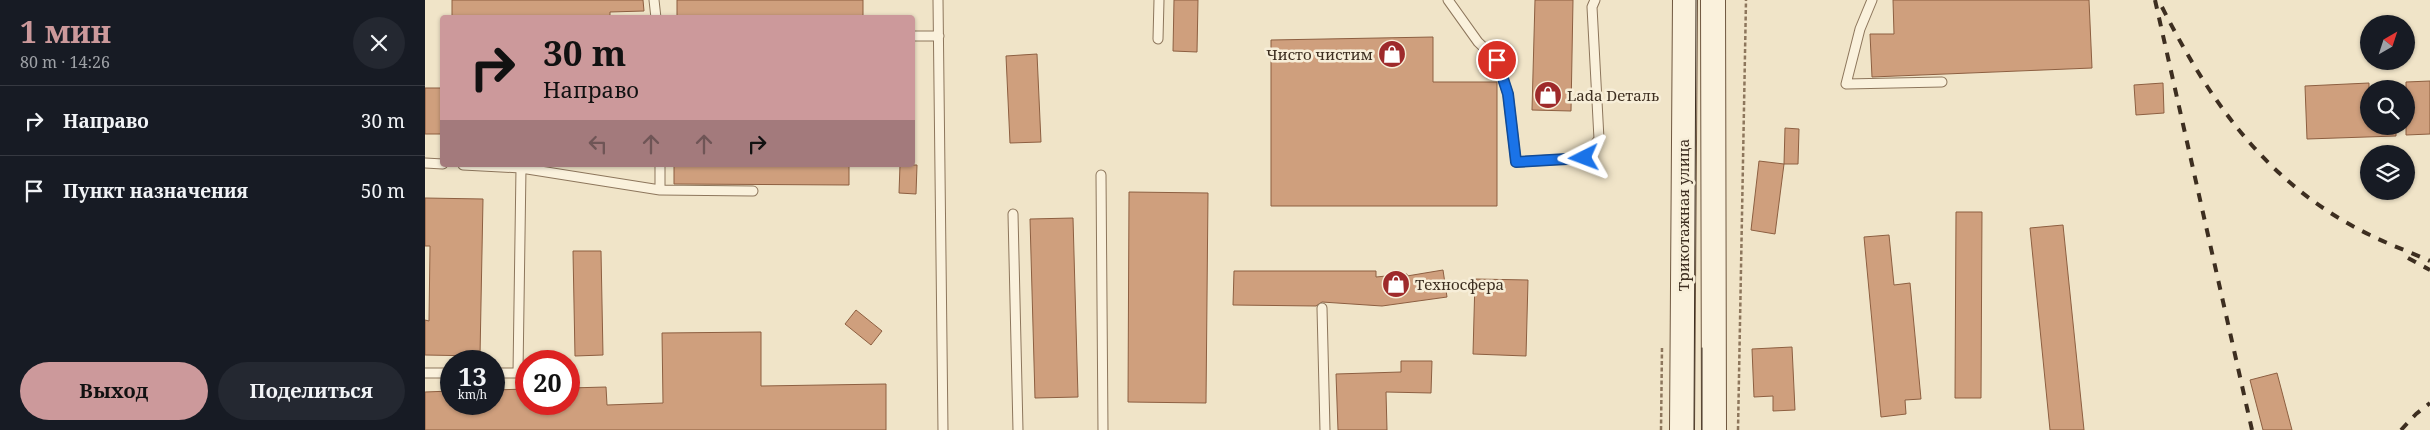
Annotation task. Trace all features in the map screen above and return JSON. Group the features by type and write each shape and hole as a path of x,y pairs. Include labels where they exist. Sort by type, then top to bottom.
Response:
{"main road":[{"name":"Трикотажная улица","path":"1682,430 1685,0"},
{"name":"Трикотажная улица","path":"1713,0 1714,430"}],"lane":[{"path":"654,0 656,15"},
{"path":"938,0 943,430"},
{"path":"1158,39 1159,0"},
{"path":"1448,0 1478,42 1497,60 1508,94 1516,162 1584,158 1599,139 1592,7 1595,0"},
{"path":"1872,0 1860,28 1847,84 1942,82"},
{"path":"915,36 939,36"},
{"path":"425,163 440,164"},
{"path":"502,167 521,168 660,190 753,191"},
{"path":"660,167 660,190"},
{"path":"505,373 519,373 521,168"},
{"path":"1101,175 1103,430"},
{"path":"1013,214 1018,430"},
{"path":"1321,308 1325,430"},
{"path":"425,373 440,373"}],"path":[{"path":"1738,430 1746,0"}],"building":[{"path":"452,0 643,0 644,11 610,12 610,15 452,15"},
{"path":"677,0 863,0 863,15 677,15"},
{"path":"1174,0 1198,0 1197,52 1173,51"},
{"path":"1535,0 1573,0 1571,111 1532,110"},
{"path":"1893,0 2089,0 2092,68 1872,77 1870,34 1894,34"},
{"path":"1433,37 1433,82 1497,82 1497,206 1271,206 1271,40"},
{"path":"1037,54 1041,142 1010,143 1006,56"},
{"path":"2430,81 2430,134 2415,135 2415,82"},
{"path":"2163,83 2164,113 2136,115 2134,85"},
{"path":"2360,83 2360,135 2396,136 2307,139 2305,86"},
{"path":"425,88 440,88 440,134 425,134"},
{"path":"1785,128 1799,129 1798,164 1784,164"},
{"path":"1759,161 1784,164 1775,234 1751,230"},
{"path":"917,165 916,194 899,193 900,167 915,167"},
{"path":"674,167 849,167 849,185 674,184"},
{"path":"1129,192 1208,193 1206,403 1128,402"},
{"path":"425,198 483,199 480,350 440,350 440,355 425,355 425,320 429,321 430,246 425,246"},
{"path":"1956,212 1982,212 1981,398 1955,398"},
{"path":"1073,218 1078,397 1035,398 1030,219"},
{"path":"2063,225 2084,430 2050,430 2030,228"},
{"path":"1889,235 1894,285 1910,283 1921,399 1905,400 1906,414 1881,417 1864,237"},
{"path":"573,251 601,251 603,355 580,356 580,350 575,350"},
{"path":"1443,270 1447,297 1382,306 1322,302 1316,306 1233,305 1234,271 1376,271 1376,277 1407,274 1407,276"},
{"path":"1475,279 1528,280 1526,356 1473,354"},
{"path":"856,310 882,331 871,345 845,324"},
{"path":"761,332 761,386 886,384 886,430 425,430 425,392 440,391 440,415 505,415 505,390 515,389 515,415 580,415 580,388 606,387 607,405 663,403 662,333"},
{"path":"1792,347 1795,410 1773,411 1773,396 1754,397 1752,349"},
{"path":"1401,361 1432,361 1431,393 1386,392 1387,430 1338,430 1336,374 1401,372"},
{"path":"2277,373 2292,430 2263,430 2250,380"}],"tram line":[{"path":"1694,430 1696,0"},
{"path":"1702,348 1702,430"}],"railway":[{"path":"2155,0 2252,430"},
{"path":"2162,7 2201,77 2223,109 2273,167 2302,192 2334,215 2377,239 2430,261"},
{"path":"2408,258 2430,270"},
{"path":"2401,430 2430,403"}],"place":[{"name":"Чисто чистим","path":"1392,54"},
{"name":"Lada Dеталь","path":"1548,95"},
{"name":"Техносфера","path":"1396,284"}],"route":[{"path":"1497,60 1508,94 1516,162 1584,158"}]}
